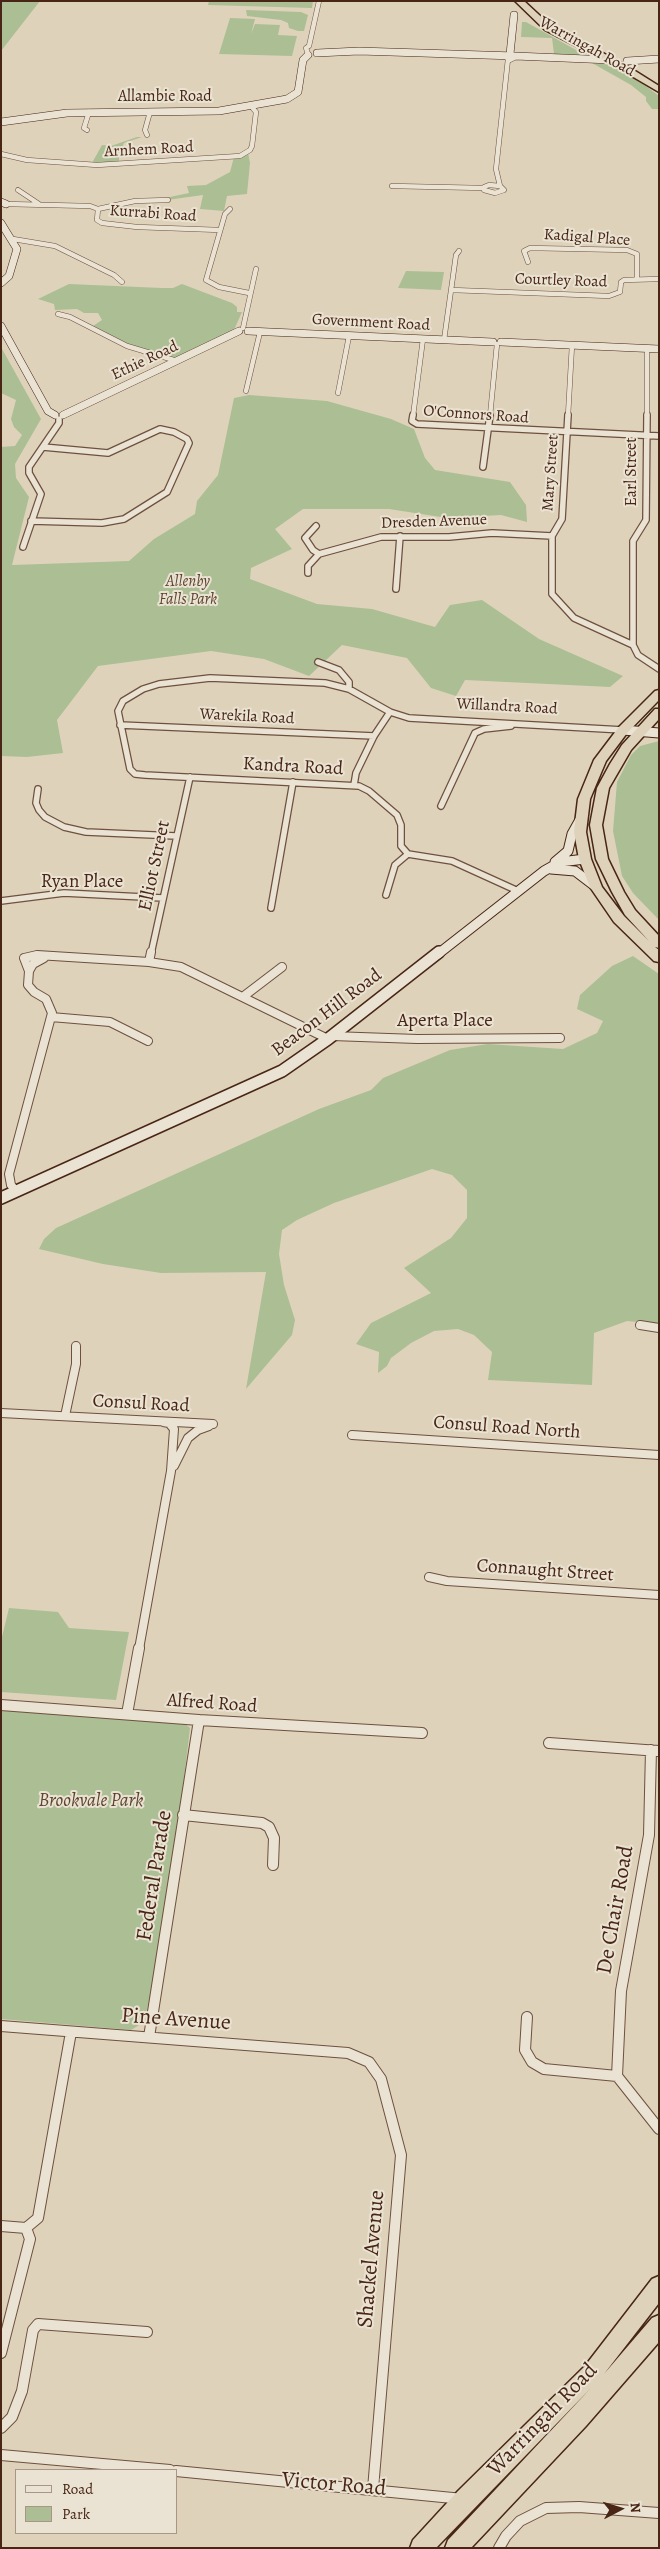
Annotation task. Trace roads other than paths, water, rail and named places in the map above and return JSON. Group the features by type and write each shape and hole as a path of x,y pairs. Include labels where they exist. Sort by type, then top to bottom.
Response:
{"highway":[{"name":"Warringah Road","path":"531,1 547,17 568,31 650,73"},
{"name":"Warringah Road","path":"522,5 548,28 610,60 659,90"},
{"path":"514,15 522,5"},
{"name":"Allambie Road","path":"610,60 627,61"},
{"path":"659,694 623,730 600,760 589,782 581,818 581,839 584,859 596,887 618,919 659,958"},
{"path":"659,712 641,731 616,764 598,805 596,825 602,859 624,902 659,944"},
{"name":"Beacon Hill Road","path":"584,859 602,859"},
{"name":"Warringah Road","path":"421,2548 466,2499 592,2373 659,2286"},
{"name":"Warringah Road","path":"456,2548 578,2419 644,2345 659,2325"},
{"path":"466,2499 486,2517"}],"main road":[{"path":"508,56 514,15"},
{"name":"Allambie Road","path":"1,122 89,112 218,112 287,100 296,95 304,65 314,54 332,52 610,60"},
{"name":"Allambie Road","path":"627,61 659,61"},
{"path":"1,222 17,246 17,253 8,278 1,283"},
{"path":"1,326 48,411 59,416"},
{"name":"Government Road","path":"243,330 422,340 659,349"},
{"name":"Ethie Road","path":"59,416 243,330"},
{"path":"623,730 659,733"},
{"path":"550,867 568,851 572,834 581,818"},
{"name":"Beacon Hill Road","path":"1,1198 282,1070 329,1038 550,867 584,859"},
{"path":"550,867 575,871 596,887"}],"street":[{"path":"314,54 306,48 309,46 319,1"},
{"path":"309,46 314,54"},
{"path":"489,185 496,170 508,56"},
{"name":"Arnhem Road","path":"1,154 27,160 104,165 240,156 250,150 252,146 256,112 251,106"},
{"path":"87,130 84,128 89,112"},
{"path":"147,135 145,130 150,112"},
{"path":"483,188 488,192 499,193 504,190 500,186 496,170"},
{"path":"392,186 483,188 489,185 500,186"},
{"path":"18,190 39,204"},
{"path":"3,204 90,206 98,209 135,201 168,200"},
{"name":"Kurrabi Road","path":"98,209 97,219 102,223 137,227 220,230"},
{"path":"230,209 225,214 208,265 206,280 219,287 249,293"},
{"path":"13,239 55,246 114,275 122,282"},
{"name":"Kadigal Place","path":"528,262 524,251 530,248 626,250 637,254 638,278"},
{"path":"444,340 456,255 459,251"},
{"path":"243,330 249,293 256,268"},
{"path":"638,278 659,279"},
{"name":"Courtley Road","path":"452,290 609,296 620,292 621,282 624,280 638,278"},
{"path":"58,314 70,317 127,346 177,361"},
{"path":"246,391 260,332"},
{"path":"338,394 349,336"},
{"name":"O'Connors Road","path":"422,340 412,421 417,424 567,433 659,436"},
{"path":"483,467 497,343"},
{"name":"Mary Street","path":"572,345 562,517 552,536 552,594 574,618 633,645"},
{"name":"Earl Street","path":"633,645 633,541 646,520 647,348"},
{"path":"23,547 41,491 28,470 43,447 59,416"},
{"path":"31,520 102,523 124,519 167,492 189,443 187,439 174,432 160,429 108,453 43,447"},
{"path":"308,573 308,566 319,554 313,550 305,538 316,526"},
{"name":"Dresden Avenue","path":"319,554 371,539 400,536 449,537 492,533 552,536"},
{"path":"396,589 400,536"},
{"path":"633,645 638,655 659,668"},
{"path":"120,725 118,711 129,696 151,686 177,681 210,678 305,682 335,684 350,689 349,682 339,670 318,662"},
{"name":"Willandra Road","path":"350,689 390,712 416,718 623,730"},
{"path":"354,785 356,773 374,736 390,712"},
{"path":"441,806 475,733 484,728 528,724"},
{"name":"Warekila Road","path":"120,725 374,736"},
{"name":"Kandra Road","path":"120,725 129,766 135,774 354,785 369,791 397,814 401,825 401,846 408,854"},
{"name":"Elliot Street","path":"149,962 190,777"},
{"path":"271,908 293,782"},
{"path":"38,788 36,802 39,810 53,822 64,828 86,832 176,836"},
{"path":"386,895 395,864 408,854 452,861 518,891"},
{"name":"Ryan Place","path":"1,901 64,894 163,898"},
{"path":"16,1191 11,1185 9,1174 51,1017 49,1002 34,992 28,985 29,972 24,961 25,957 149,962 189,969 329,1038"},
{"path":"29,972 38,960 52,957"},
{"path":"244,996 282,967"},
{"path":"51,1017 110,1022 148,1041"},
{"name":"Aperta Place","path":"329,1038 560,1038"},
{"path":"640,1325 659,1328"},
{"path":"65,1416 76,1364 76,1346"},
{"name":"Consul Road","path":"1,1413 213,1424 198,1430 188,1438 172,1471"},
{"path":"126,1714 172,1471 174,1430 169,1423 163,1422"},
{"name":"Consul Road North","path":"352,1434 659,1455"},
{"name":"Connaught Street","path":"429,1577 447,1581 659,1595"},
{"name":"Alfred Road","path":"1,1705 199,1720 422,1733"},
{"name":"Federal Parade","path":"149,2037 199,1720"},
{"path":"549,1743 655,1750"},
{"name":"De Chair Road","path":"617,2076 621,1991 649,1835 655,1750"},
{"path":"183,1815 262,1823 269,1827 274,1838 273,1865"},
{"path":"527,2017 525,2050 532,2062 544,2069 617,2076 659,2129"},
{"name":"Pine Avenue","path":"1,2026 348,2053"},
{"path":"1,2226 26,2228 38,2218 71,2032"},
{"name":"Shackel Avenue","path":"348,2053 369,2062 381,2078 401,2155 373,2489"},
{"path":"1,2354 30,2239 26,2228"},
{"path":"1,2428 12,2418 22,2391 33,2330 38,2324 147,2332"},
{"path":"1,2455 159,2469"},
{"name":"Victor Road","path":"178,2471 466,2499"},
{"path":"499,2548 506,2536 520,2521 546,2508 579,2507 659,2513"}],"park label":[{"name":"Allenby Falls Park","path":"188,591"},
{"name":"Brookvale Park","path":"91,1801"}]}
